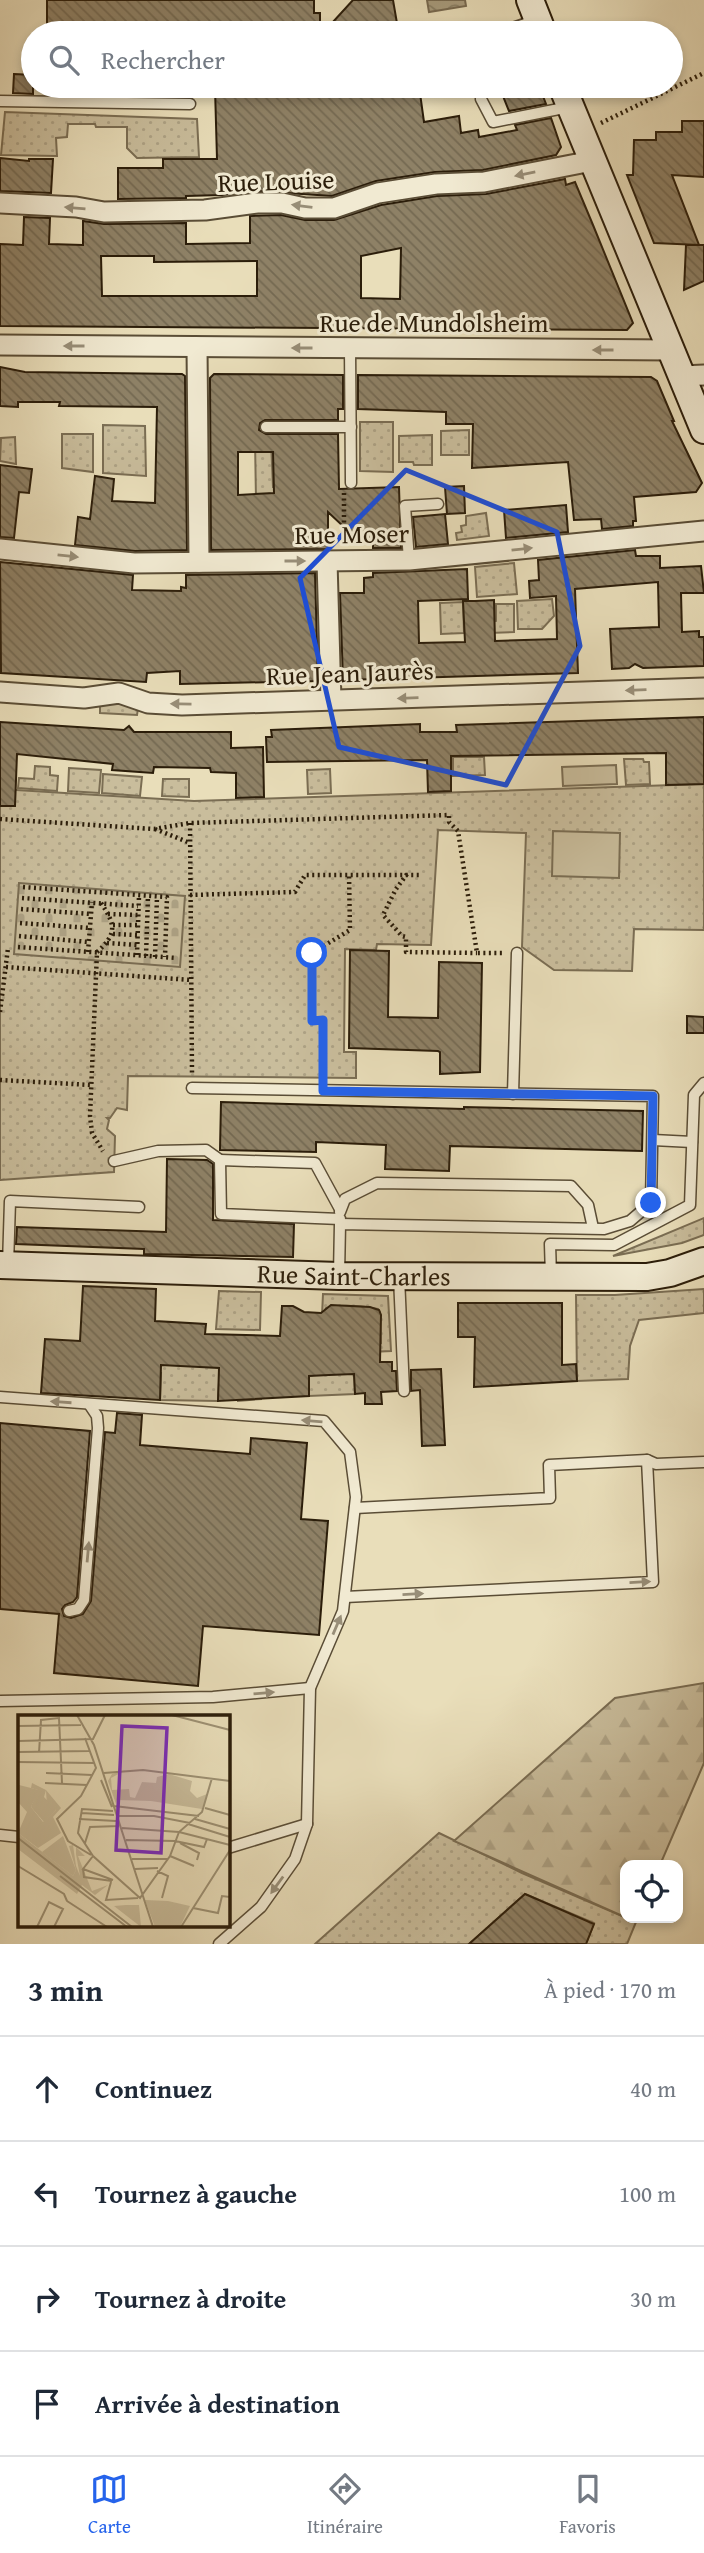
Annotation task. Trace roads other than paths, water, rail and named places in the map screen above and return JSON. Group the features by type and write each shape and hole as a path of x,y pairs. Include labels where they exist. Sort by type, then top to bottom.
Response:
{"street":[{"path":"567,98 671,350 693,375 704,430"},
{"name":"Rue Louise","path":"0,203 76,207 104,212 205,210 257,203 334,208 378,193 436,184 484,182 592,161"},
{"name":"Rue de Mundolsheim","path":"0,345 671,350"},
{"path":"197,347 200,562"},
{"name":"Rue Moser","path":"0,549 134,563 409,560 704,531"},
{"path":"327,561 331,700"},
{"name":"Rue Jean Jaurès","path":"0,692 83,698 119,693 148,703 182,705 704,688"},
{"name":"Rue Saint-Charles","path":"4,1266 339,1276 647,1278 697,1269"}],"lane":[{"path":"481,99 493,122 560,98"},
{"path":"0,101 190,104"},
{"path":"350,348 351,483"},
{"path":"266,427 351,427"},
{"path":"409,560 405,506 438,504"},
{"path":"513,1094 517,953"},
{"path":"551,1277 550,1244 614,1245 690,1205 694,1095 704,1083"},
{"path":"192,1088 653,1096 651,1203 630,1221 604,1228 221,1214 220,1160"},
{"path":"653,1140 692,1142"},
{"path":"114,1161 158,1151 206,1150 220,1160 315,1163 340,1217"},
{"path":"339,1276 340,1217 345,1199 377,1183 571,1186 588,1205 593,1228"},
{"path":"4,1266 10,1201 139,1207"},
{"path":"399,1276 404,1391"},
{"path":"0,1397 324,1421 350,1452 356,1497 343,1611 310,1688 307,1824 295,1859 261,1907 219,1944"},
{"path":"69,1611 78,1609 84,1600 98,1428 97,1416 89,1404"},
{"path":"355,1508 550,1498 549,1465 647,1460 656,1464 704,1462"},
{"path":"345,1597 653,1581 647,1460"},
{"path":"0,1701 213,1697 310,1688"},
{"path":"229,1848 307,1824"},
{"path":"0,1835 18,1837"}],"water":[{"path":"427,0 465,0 466,6 429,12"}]}
